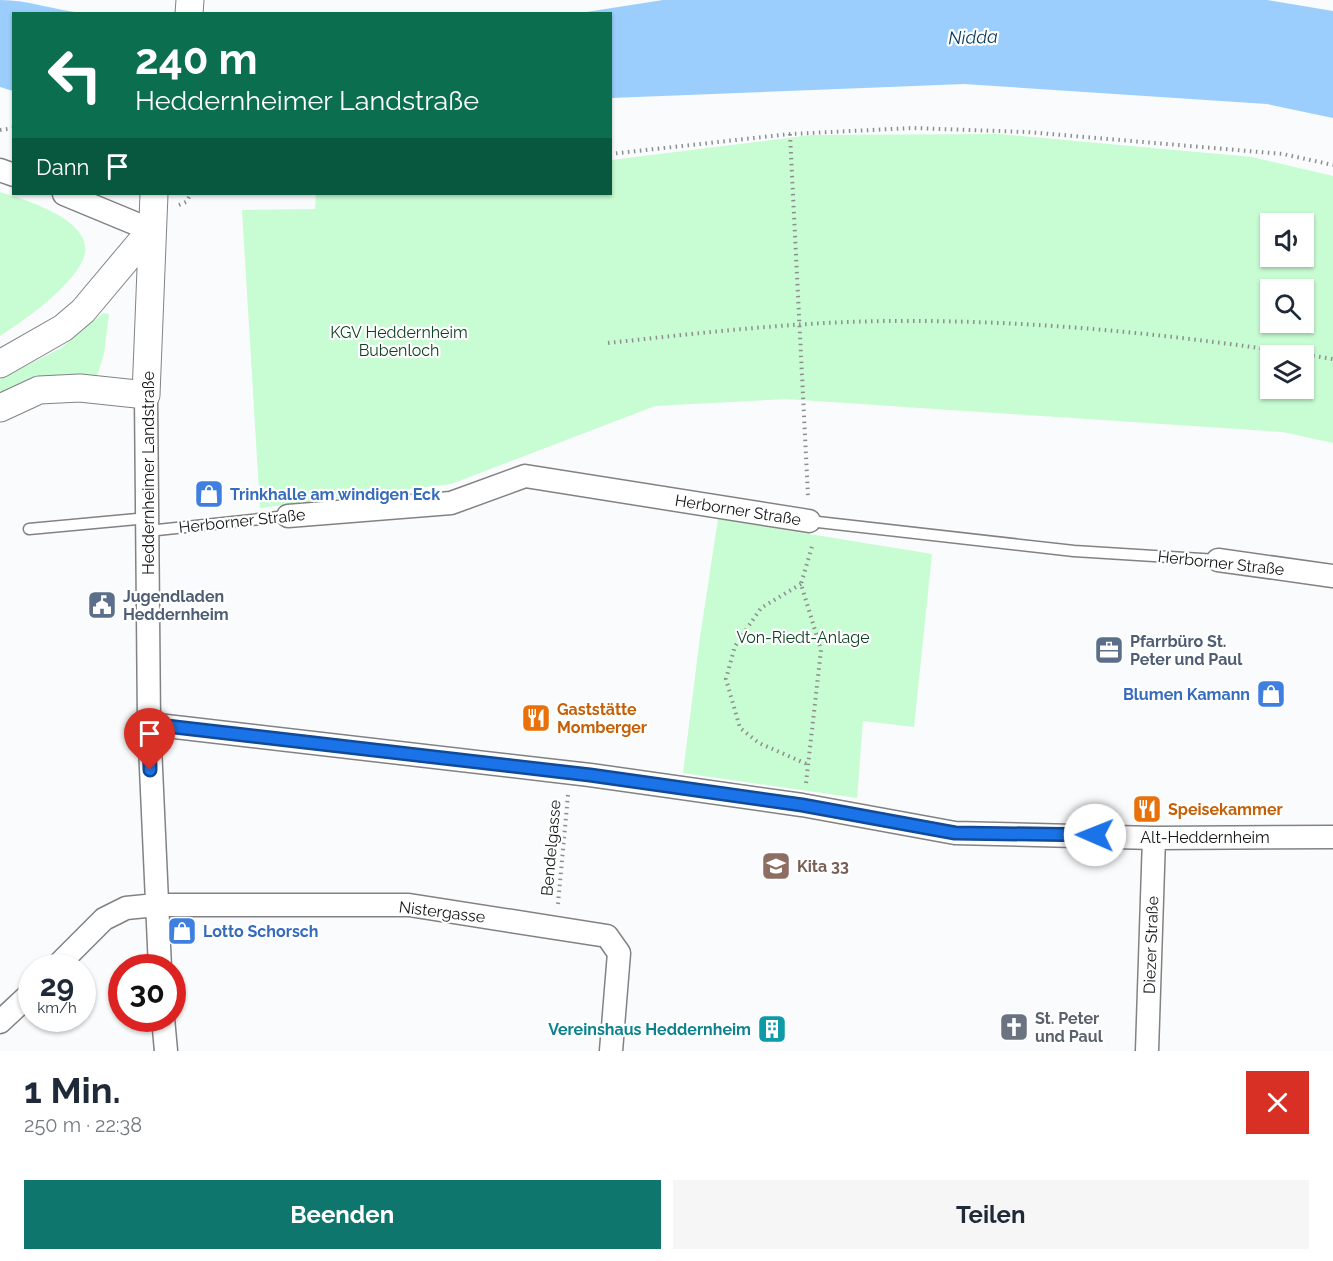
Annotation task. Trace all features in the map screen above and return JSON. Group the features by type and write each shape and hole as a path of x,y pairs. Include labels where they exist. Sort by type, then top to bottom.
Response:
{"street":[{"path":"0,364 63,328 83,311 151,230 66,195"},
{"name":"Heddernheimer Landstraße","path":"154,195 146,395 149,724 159,954"},
{"path":"0,408 39,390 80,388 146,395"},
{"name":"Herborner Straße","path":"288,516 451,503 525,476 809,521"},
{"name":"Herborner Straße","path":"1218,560 1333,576"},
{"name":"Alt-Heddernheim","path":"149,724 590,775 802,805 955,833 1154,838 1333,837"},
{"name":"Diezer Straße","path":"1147,1051 1154,838"},
{"name":"Nistergasse","path":"69,954 104,919 126,908 156,905 409,905 607,936 619,953 611,1051"},
{"path":"0,1022 18,1005"},
{"path":"164,1032 166,1051"}],"lane":[{"name":"Herborner Straße","path":"29,529 288,516"},
{"name":"Herborner Straße","path":"809,521 1074,551 1218,560"}],"path":[{"path":"612,154 790,134 912,128 1027,132 1283,154 1333,165"},
{"path":"790,134 809,521 815,535 801,584 820,651 805,791"},
{"path":"608,343 800,325 912,321 1016,323 1193,338 1333,359"},
{"path":"801,584 761,608 735,646 726,679 740,728 759,743 809,765"},
{"name":"Bendelgasse","path":"557,906 568,794"}],"green space":[{"name":"KGV Heddernheim Bubenloch","path":"1000,134 1252,157 1333,176 1333,443 1283,432 786,399 655,406 451,484 260,508 242,210 315,209 316,195 612,195 612,160 811,135"},
{"path":"0,192 39,205 67,221 84,241 85,253 81,264 62,288 0,336"},
{"path":"103,313 109,314 104,354 97,376 0,396 0,379 61,348"},
{"name":"Von-Riedt-Anlage","path":"718,519 932,554 914,727 863,721 857,798 683,773"}],"water":[{"path":"0,0 75,12 12,12 12,91 0,87"},
{"name":"Nidda","path":"663,0 1267,0 1333,11 1333,118 1267,104 964,84 612,98 612,12 586,12"}],"place":[{"name":"Trinkhalle am windigen Eck","path":"209,494"},
{"name":"Jugendladen Heddernheim","path":"102,605"},
{"name":"Pfarrbüro St. Peter und Paul","path":"1109,650"},
{"name":"Blumen Kamann","path":"1271,694"},
{"name":"Gaststätte Momberger","path":"536,718"},
{"name":"Speisekammer","path":"1147,809"},
{"name":"Kita 33","path":"776,866"},
{"name":"Lotto Schorsch","path":"182,931"},
{"name":"St. Peter und Paul","path":"1014,1027"},
{"name":"Vereinshaus Heddernheim","path":"772,1029"}],"route":[{"path":"150,770 149,724 590,775 802,805 955,833 1095,835"}]}
